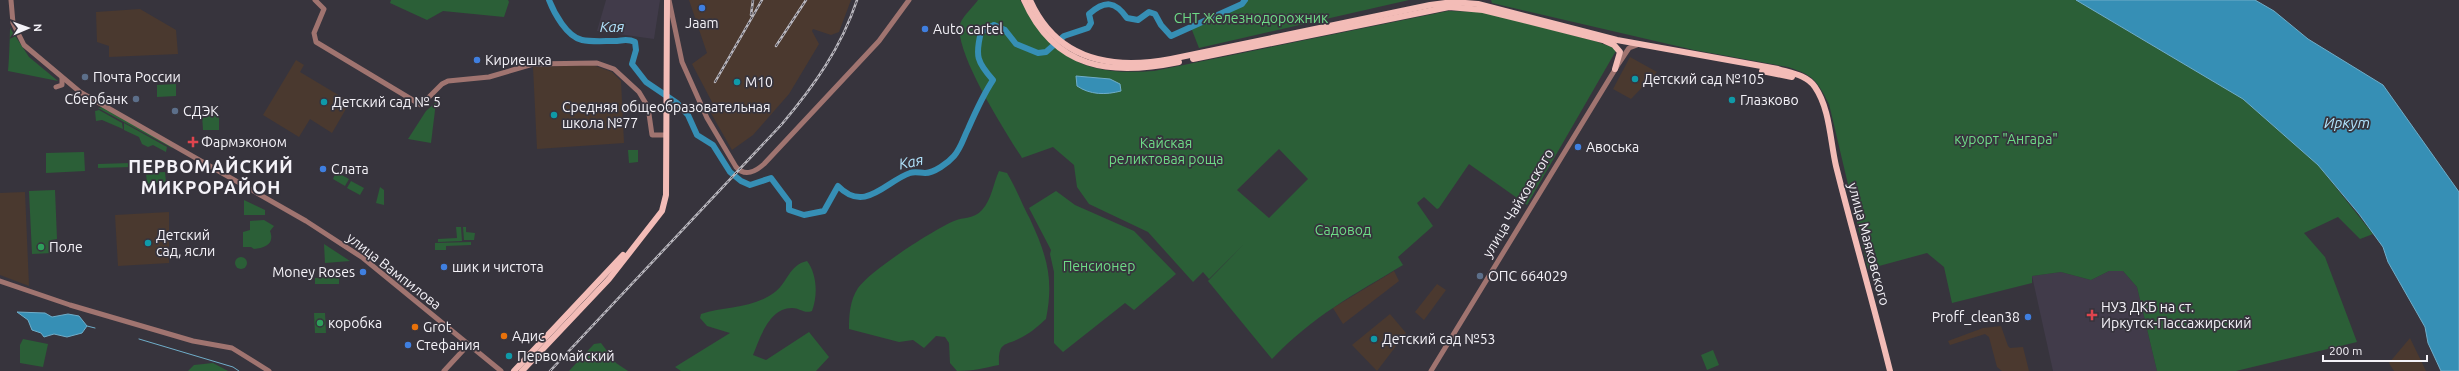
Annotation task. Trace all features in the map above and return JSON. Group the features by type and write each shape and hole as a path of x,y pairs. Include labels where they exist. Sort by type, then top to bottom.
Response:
{"main road":[{"path":"514,371 639,238 662,211 665,202 665,80 668,0"},
{"path":"1024,0 1035,21 1066,49"},
{"path":"1030,0 1036,14 1050,34"},
{"name":"улица Маяковского","path":"1066,49 1100,61 1125,64 1150,63 1396,11 1453,2 1478,4 1617,40 1739,64 1806,83 1816,95 1827,123 1890,371"},
{"name":"улица Маяковского","path":"1066,49 1087,63 1108,68 1128,70 1152,67 1449,7 1483,10 1604,40 1617,40"},
{"path":"1604,40 1614,45 1620,52 1615,69"},
{"path":"522,371 562,331 609,280 639,238"},
{"path":"605,273 610,275 609,280"},
{"path":"557,325 557,331 562,331"}],"street":[{"name":"улица Вампилова","path":"11,0 13,23 17,34 32,54 80,92 306,221 363,258 501,371"},
{"path":"315,0 324,9 314,33 316,42 421,105 442,84 448,81 489,77 532,64 597,63 614,69 639,92 648,106 652,135 666,134"},
{"path":"668,0 678,36 682,62 707,118 736,167 740,172 747,173 764,164 857,64 894,22 909,0"},
{"path":"666,37 678,36"},
{"name":"улица Чайковского","path":"1431,371 1615,69 1629,48 1637,44"},
{"path":"56,87 62,85 62,78"},
{"path":"0,281 70,305 193,341 232,348 269,371"},
{"path":"444,371 468,345"}],"shaded area":[{"path":"606,0 660,0 654,39 597,31"},
{"path":"689,0 851,0 839,32 831,35 813,29 812,31 819,44 789,94 753,135 732,150 708,108 712,102 692,64 707,53"},
{"path":"140,9 176,30 178,54 109,57 109,46 97,42 96,12"},
{"path":"1630,57 1657,72 1631,99 1613,89"},
{"path":"296,60 304,65 300,72 350,102 332,133 310,119 299,137 263,115"},
{"path":"593,65 612,72 621,81 624,143 537,149 533,67"},
{"path":"25,192 29,286 0,275 0,193"},
{"path":"169,212 169,263 118,266 115,215"},
{"path":"1394,271 1399,281 1343,324 1333,308"},
{"name":"НУЗ ДКБ на ст. Иркутск-Пассажирский","path":"2109,271 2123,271 2137,287 2157,371 2053,371 2032,276 2061,272 2091,280"},
{"path":"1437,284 1446,290 1424,320 1415,312"},
{"path":"1390,314 1406,333 1377,371 1352,345"},
{"path":"2001,326 2010,348 2023,347 2029,371 2002,371 1997,367 1989,337 1985,334 1950,345 1948,341 1983,328"},
{"path":"2410,338 2426,371 2394,371 2389,363"}],"green space":[{"path":"391,0 508,0 509,2 504,17 443,11 427,20 390,3"},
{"name":"Кайская реликтовая роща","path":"978,0 1020,0 1046,37 1059,50 1074,60 1090,67 1130,72 1154,71 1448,11 1484,12 1595,41 1617,49 1527,205 1469,164 1439,208 1437,209 1424,197 1417,203 1433,226 1398,257 1403,265 1318,318 1287,344 1272,359 1208,281 1245,243 1209,279 1203,272 1193,282 1148,232 1089,204 1077,187 1074,165 1053,147 1022,158 983,92 965,54 960,37 961,22","holes":["1279,149 1308,179 1269,218 1237,190"]},
{"name":"СНТ Железнодорожник","path":"1246,0 1409,0 1199,48 1190,25"},
{"name":"курорт \"Ангара\"","path":"1491,0 2076,0 2243,99 2318,165 2373,234 2360,239 2338,217 2304,233 2325,257 2357,342 2236,371 2157,371 2137,287 2123,271 2109,271 2091,280 2061,272 2032,276 2032,283 1952,303 1944,267 1927,253 1868,269 1829,104 1821,89 1809,76 1788,67 1694,50 1492,3"},
{"path":"10,28 29,57 58,81 8,71"},
{"path":"176,84 176,96 157,97 157,85"},
{"path":"436,102 431,143 408,139 426,111"},
{"path":"103,107 173,146 172,148 98,108"},
{"path":"99,110 122,123 123,129 102,120 96,121 95,111"},
{"path":"202,115 219,115 219,130 203,130"},
{"path":"124,123 167,147 166,152 153,145 148,147 142,144 139,137 124,130"},
{"path":"628,150 638,150 638,162 629,163"},
{"path":"84,152 85,171 46,173 46,153"},
{"path":"131,163 131,167 98,168 98,164"},
{"path":"999,171 1007,173 1036,232 1045,256 1049,280 1046,319 1027,334 1004,345 1000,351 999,365 963,371 957,371 950,363 949,343 945,337 936,336 924,348 913,340 899,342 849,329 853,298 858,288 865,280 903,251 932,233 954,221 979,213 988,201"},
{"path":"165,172 166,182 147,184 146,173"},
{"path":"336,172 349,179 345,186 333,179"},
{"path":"351,181 364,188 360,195 347,188"},
{"path":"380,187 384,190 384,205 376,203"},
{"path":"55,190 57,239 51,240 52,253 32,254 29,191"},
{"name":"Пенсионер","path":"1056,191 1075,205 1134,231 1176,274 1134,310 1125,303 1063,352 1054,343 1054,272 1050,254 1051,250 1029,208"},
{"path":"244,200 265,210 265,215 244,215"},
{"path":"264,220 274,226 270,231 270,242 265,246 254,249 251,247 243,247 243,232 250,230 250,221"},
{"path":"456,227 461,227 462,241 438,242 438,239 457,238"},
{"path":"463,227 466,227 466,232 475,233 474,240 464,240"},
{"path":"471,242 471,245 446,246 446,250 435,250 435,243"},
{"path":"324,244 350,261 325,263"},
{"path":"241,257 245,259 247,263 245,267 241,269 237,267 235,263 237,259"},
{"path":"807,261 813,272 816,285 812,311 807,312 792,308 784,309 777,313 766,325 753,355 766,360 809,332 829,357 816,371 681,371 675,367 730,333 707,326 700,318 701,314 748,304 766,297 779,288 796,266"},
{"path":"339,277 339,284 315,284 315,278"},
{"name":"коробка","path":"314,313 325,313 326,333 315,333"},
{"path":"23,339 48,344 43,367 20,363 20,345"},
{"path":"601,343 616,363 628,371 569,371 594,344"},
{"path":"1713,350 1719,365 1707,370 1701,355"},
{"path":"213,363 228,371 188,371 194,365"}],"water":[{"name":"Иркут","path":"2076,0 2255,0 2274,11 2308,39 2383,85 2459,192 2459,371 2441,371 2428,343 2425,327 2388,262 2383,247 2359,214 2318,165 2243,99"},
{"path":"1076,76 1110,79 1120,84 1121,91 1104,94 1087,91 1077,86"},
{"path":"17,312 45,313 52,317 68,314 79,316 87,326 82,333 67,337 54,334 44,337 41,333 32,330 28,320"}],"waterway":[{"name":"Кая","path":"549,0 562,24 576,38 589,41 627,40 635,42 636,50 632,64 646,82 677,103 688,115 697,135 713,145 730,172 741,181 750,185 771,178 789,202 789,210 804,215 824,211 838,186 848,194 857,197 866,196 875,193 910,173 929,173 941,167 951,159 960,147 979,104 993,80 981,63 978,47 981,32 994,25 1005,30 1016,44 1038,53 1046,52 1064,36 1088,28 1091,23 1089,14 1100,6 1110,4 1123,12 1127,18 1138,20 1149,12 1155,14 1161,25 1171,36 1242,4 1245,0"},
{"path":"87,326 95,328"},
{"path":"139,339 233,367 239,371"}],"railway":[{"path":"751,15 753,0"},
{"path":"715,82 762,0"},
{"path":"776,46 806,0"},
{"path":"550,371 782,124 826,66 843,34 857,0"}],"place":[{"name":"Jaam","path":"702,8"},
{"name":"Auto cartel","path":"925,29"},
{"name":"Кириешка","path":"477,60"},
{"name":"Почта России","path":"85,77"},
{"name":"Детский сад №105","path":"1635,79"},
{"name":"M10","path":"737,82"},
{"name":"Сбербанк","path":"136,99"},
{"name":"Глазково","path":"1732,100"},
{"name":"Детский сад № 5","path":"324,102"},
{"name":"СДЭК","path":"175,111"},
{"name":"Средняя общеобразовательная школа №77","path":"554,115"},
{"name":"Фармэконом","path":"193,142"},
{"name":"Авоська","path":"1578,147"},
{"name":"Слата","path":"323,169"},
{"name":"Детский сад, ясли","path":"148,243"},
{"name":"Поле","path":"41,247"},
{"name":"шик и чистота","path":"444,267"},
{"name":"Money Roses","path":"363,272"},
{"name":"ОПС 664029","path":"1480,276"},
{"name":"НУЗ ДКБ на ст. Иркутск-Пассажирский","path":"2092,315"},
{"name":"Proff_clean38","path":"2028,317"},
{"name":"коробка","path":"320,323"},
{"name":"Grot","path":"415,327"},
{"name":"Адис","path":"504,336"},
{"name":"Детский сад №53","path":"1374,339"},
{"name":"Стефания","path":"408,345"},
{"name":"Первомайский","path":"509,356"}],"district":[{"name":"ПЕРВОМАЙСКИЙ МИКРОРАЙОН","path":"211,177"}],"park label":[{"name":"Садовод","path":"1343,230"}]}
